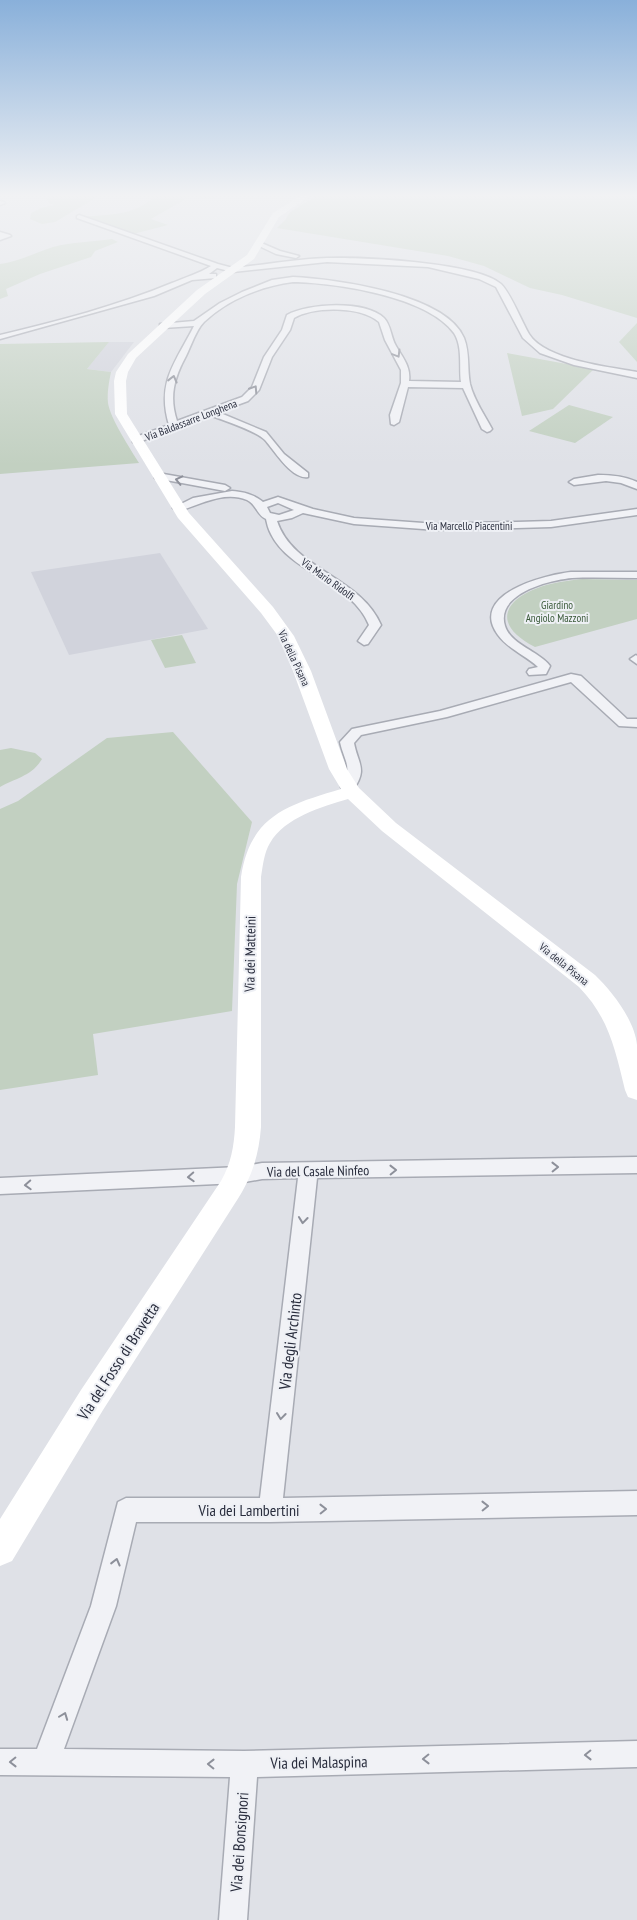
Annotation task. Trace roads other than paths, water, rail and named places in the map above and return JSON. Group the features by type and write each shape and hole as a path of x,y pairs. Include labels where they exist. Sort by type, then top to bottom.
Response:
{"main road":[{"name":"Via della Pisana","path":"209,286 132,356 122,372 120,381 122,414 178,508 206,544 267,610 286,636 304,676 338,770 350,789 389,827 592,986 604,998 614,1014 622,1033 636,1081"},
{"name":"Via dei Matteini","path":"239,1174 245,1157 248,1127 250,893 253,856 262,838 278,821 350,789"},
{"name":"Via del Fosso di Bravetta","path":"0,1549 92,1400 239,1174"}],"street":[{"path":"0,337 52,325 173,286"},
{"path":"174,427 168,404 171,383 177,363 200,321 215,309 264,286"},
{"path":"350,286 397,297 426,310 446,322 457,333 463,353 466,385 487,429"},
{"path":"498,286 527,338 541,350 577,364 637,373"},
{"path":"512,294 531,330 545,346 579,360 637,373"},
{"name":"Via Baldassarre Longhena","path":"136,440 213,413 245,399 252,393 268,357 285,333 290,317 300,311 312,308 344,309 369,314 380,319 404,368 405,384"},
{"path":"163,326 200,321"},
{"path":"394,422 396,405 405,384 466,385"},
{"path":"213,413 263,434 281,456 305,475"},
{"name":"Via Marcello Piacentini","path":"158,476 210,491 240,496 261,506 264,514 271,518 287,516 301,510"},
{"path":"574,482 610,479 637,486"},
{"name":"Via Marcello Piacentini","path":"178,508 210,491 251,492 278,500 301,510 359,522 446,527 551,524 637,512"},
{"path":"261,506 278,500"},
{"name":"Via Mario Ridolfi","path":"271,518 271,526 279,540 370,612 375,625 364,641"},
{"path":"533,672 542,671 544,666 506,637 499,626 497,614 505,600 534,584 564,576 637,576"},
{"path":"350,789 356,772 347,742 357,732 435,716 571,678 577,679 624,723 637,723"},
{"name":"Via del Casale Ninfeo","path":"0,1186 239,1174 262,1171 308,1172 637,1165"},
{"name":"Via degli Archinto","path":"270,1510 293,1319 308,1172"},
{"name":"Via dei Lambertini","path":"46,1761 104,1607 121,1545 126,1510 270,1510 637,1503"},
{"name":"Via dei Malaspina","path":"0,1762 244,1764 637,1754"},
{"name":"Via dei Bonsignori","path":"233,1920 244,1764"}],"park label":[{"name":"Giardino Angiolo Mazzoni","path":"557,611"}]}
